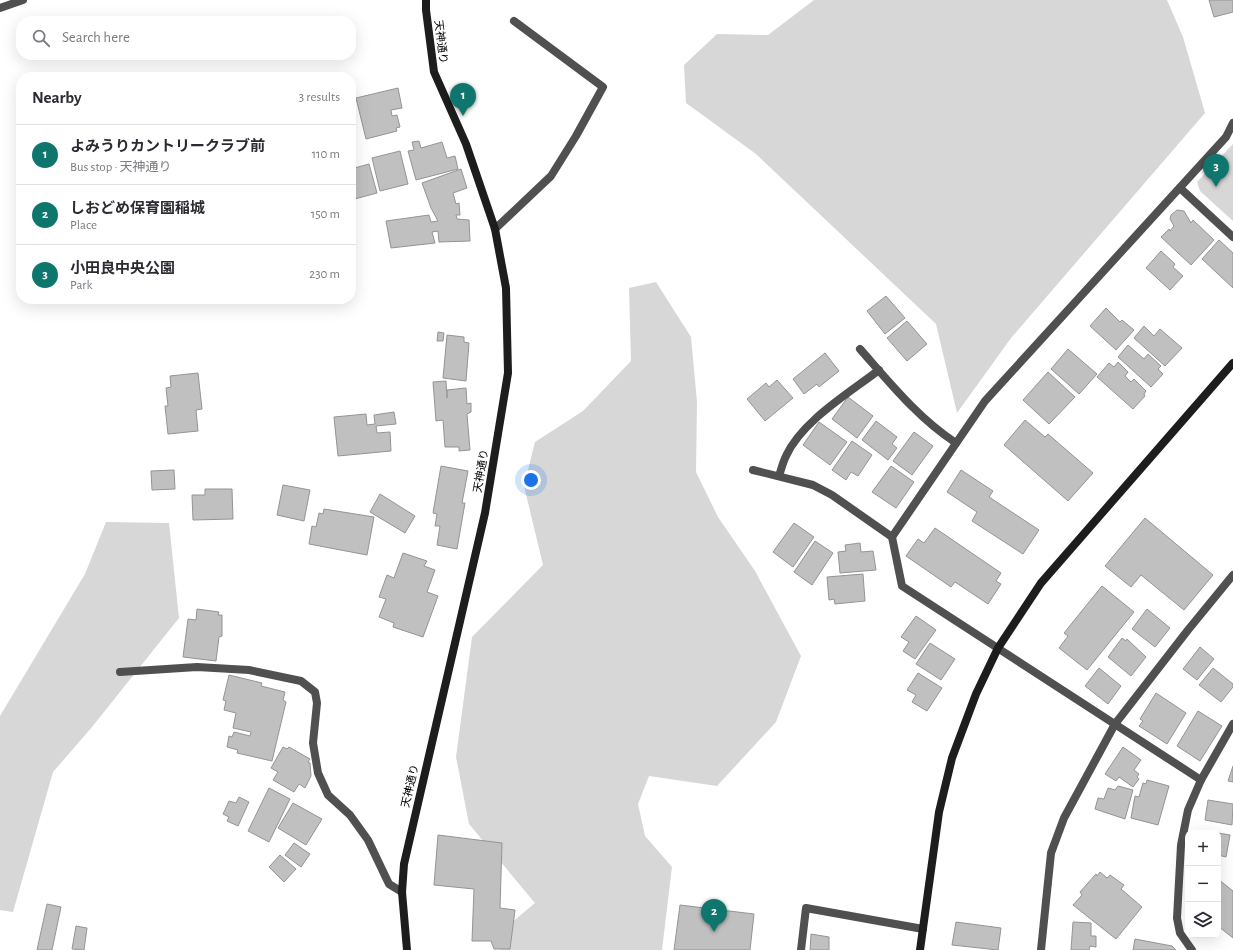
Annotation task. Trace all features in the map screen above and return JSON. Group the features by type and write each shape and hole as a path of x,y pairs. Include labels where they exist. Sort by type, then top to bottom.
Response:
{"street":[{"path":"0,8 23,0"},
{"name":"天神通り","path":"407,950 402,892 404,864 485,513 508,373 506,288 495,229 466,144 434,72 426,0"},
{"path":"495,229 551,176 576,136 603,87 514,21"},
{"path":"892,537 986,402 1226,137 1233,123"},
{"path":"1180,188 1233,237"},
{"path":"860,349 917,413 935,429 956,443"},
{"path":"920,950 939,812 952,758 976,694 998,648 1041,583 1233,362"},
{"path":"779,476 786,455 798,437 816,419 879,370"},
{"path":"753,470 813,485 832,495 892,537 902,586 1201,780"},
{"path":"1042,950 1051,853 1064,818 1115,724 1233,575"},
{"path":"120,672 197,667 249,670 301,681 315,692 317,703 313,743 318,773 328,795 350,815 368,840 389,884 402,892"},
{"path":"1192,950 1180,933 1177,918 1181,845 1188,810 1201,780 1233,724"},
{"path":"801,950 806,908 923,929"}],"shaded area":[{"path":"814,0 1167,0 1183,37 1205,113 1011,338 957,413 936,324 756,154 686,103 684,65 717,34 768,35"},
{"path":"1233,144 1233,221 1200,191 1197,182"},
{"path":"656,282 691,337 697,402 696,472 718,517 755,571 801,656 776,722 717,786 649,776 638,804 645,836 672,867 662,950 500,950 505,928 535,903 469,824 456,757 472,637 543,565 524,486 535,442 583,411 631,361 629,288"},
{"path":"106,522 169,523 179,618 92,727 53,772 13,912 0,910 0,716 85,574"}],"building":[{"path":"1209,0 1233,0 1233,12 1214,17"},
{"path":"398,88 402,108 391,110 392,116 397,115 400,127 396,128 397,131 366,139 356,98"},
{"path":"419,141 421,148 442,142 447,158 455,156 458,169 416,180 408,151 414,150 412,142"},
{"path":"400,151 408,184 380,191 372,158"},
{"path":"369,164 377,193 356,199 356,168"},
{"path":"461,169 467,188 453,193 456,204 459,203 460,215 456,215 457,219 469,220 470,241 439,242 438,231 432,232 435,243 391,248 386,221 429,215 431,222 438,221 431,208 422,183"},
{"path":"1177,210 1184,211 1191,223 1193,220 1214,240 1191,265 1161,237 1169,229 1170,231 1174,226 1170,219 1171,215"},
{"path":"1219,240 1233,253 1233,288 1202,259"},
{"path":"1161,251 1175,264 1173,267 1183,276 1170,290 1146,268"},
{"path":"886,296 905,318 885,334 867,311"},
{"path":"1106,308 1120,322 1122,320 1134,330 1116,350 1090,326"},
{"path":"907,321 927,344 907,361 887,338"},
{"path":"1144,326 1154,336 1160,329 1182,348 1165,366 1134,338"},
{"path":"438,332 444,333 443,341 437,341"},
{"path":"447,335 464,337 464,342 469,343 466,381 443,378"},
{"path":"1128,345 1144,359 1148,354 1161,366 1158,369 1163,374 1151,387 1118,357"},
{"path":"1068,349 1097,374 1079,394 1051,369"},
{"path":"825,353 839,371 819,387 817,384 804,394 793,379"},
{"path":"1118,362 1128,372 1125,376 1131,382 1134,379 1146,391 1144,394 1145,396 1133,409 1097,377 1109,363 1114,367"},
{"path":"1048,372 1075,397 1049,424 1023,400"},
{"path":"198,373 202,409 196,410 198,431 168,434 165,406 168,406 166,388 171,387 170,376"},
{"path":"777,380 793,398 765,421 747,399 766,383 769,387"},
{"path":"446,381 447,398 447,390 466,388 467,404 471,403 471,412 467,414 470,450 459,451 459,447 445,447 443,420 436,421 433,382"},
{"path":"848,397 873,416 857,438 832,419"},
{"path":"394,412 396,424 376,426 377,433 390,432 391,451 338,456 334,417 366,414 367,425 375,424 374,415"},
{"path":"1025,420 1045,437 1048,434 1093,473 1068,501 1004,445"},
{"path":"876,421 897,437 892,444 897,448 888,460 862,440"},
{"path":"819,422 847,442 830,465 803,445"},
{"path":"914,432 933,446 912,475 893,461"},
{"path":"852,441 872,455 858,476 851,472 846,480 832,470"},
{"path":"441,466 468,471 462,503 465,503 457,549 437,545 440,526 435,526 437,514 433,513"},
{"path":"891,466 914,482 896,508 872,492"},
{"path":"174,470 175,489 152,490 151,471"},
{"path":"961,470 993,491 989,497 1039,530 1023,554 972,521 977,512 947,492"},
{"path":"283,485 310,490 304,521 277,515"},
{"path":"205,489 232,489 233,519 193,520 192,495 205,495"},
{"path":"380,494 415,516 405,533 370,512"},
{"path":"324,509 374,517 367,555 309,544 312,526 316,527 319,513 323,514"},
{"path":"1145,518 1213,575 1184,610 1141,575 1131,587 1105,566"},
{"path":"794,523 814,537 793,567 773,552"},
{"path":"935,528 1001,573 996,581 1001,584 988,604 955,582 951,587 906,556 918,539 924,543"},
{"path":"815,541 833,553 812,585 794,572"},
{"path":"860,543 861,552 873,551 876,570 840,573 838,552 846,551 845,545"},
{"path":"403,553 427,561 424,566 435,570 427,592 438,596 423,637 393,627 394,623 379,617 386,599 379,597 387,575 394,578"},
{"path":"863,574 865,601 835,604 834,599 829,600 827,577"},
{"path":"1102,586 1134,612 1087,670 1059,648 1068,636 1064,633"},
{"path":"197,609 219,612 218,615 222,615 222,636 219,637 216,661 183,657 188,619 196,620"},
{"path":"1147,609 1170,628 1155,647 1132,629"},
{"path":"916,616 936,630 915,659 903,651 909,642 901,637"},
{"path":"1122,638 1126,641 1127,639 1146,657 1131,676 1108,657"},
{"path":"930,643 955,659 941,680 916,664"},
{"path":"1200,647 1214,659 1197,680 1183,669"},
{"path":"1099,668 1121,686 1108,704 1085,686"},
{"path":"1213,668 1233,684 1233,687 1221,702 1199,685"},
{"path":"918,673 942,688 927,711 912,702 916,695 907,690"},
{"path":"229,675 262,683 261,686 285,692 283,700 286,702 272,761 237,753 238,750 227,747 229,736 232,737 234,732 250,736 251,732 233,728 236,713 224,710 226,701 223,700"},
{"path":"1156,693 1186,713 1167,744 1139,726 1143,721 1140,719"},
{"path":"1198,711 1222,726 1200,761 1177,746"},
{"path":"283,747 287,749 289,747 310,759 308,762 310,763 311,776 305,788 299,784 294,792 273,780 278,772 271,768"},
{"path":"1123,747 1141,760 1134,770 1139,774 1137,777 1139,779 1133,787 1119,777 1116,781 1105,774"},
{"path":"1233,766 1233,782 1228,781"},
{"path":"1147,780 1169,786 1158,825 1131,818 1135,796 1139,797 1143,783 1146,784"},
{"path":"1118,786 1133,790 1125,819 1095,809 1098,798 1104,799 1108,788 1115,790"},
{"path":"269,788 290,799 269,842 248,831"},
{"path":"239,797 249,802 238,826 227,821 229,817 223,814 229,801 236,803"},
{"path":"1208,800 1233,804 1232,825 1205,820"},
{"path":"293,803 322,819 306,845 278,828"},
{"path":"1221,834 1230,835 1226,857 1221,856"},
{"path":"438,835 502,843 500,908 515,910 510,949 494,949 491,941 472,941 474,889 434,885"},
{"path":"294,843 310,854 301,867 285,855"},
{"path":"280,855 296,869 284,882 269,867"},
{"path":"1100,872 1107,878 1110,875 1124,885 1121,889 1142,907 1116,939 1073,905 1082,895 1080,892 1096,874 1097,876"},
{"path":"1221,881 1233,891 1233,938 1221,928"},
{"path":"47,904 61,907 52,950 37,950"},
{"path":"680,905 754,914 750,950 674,950"},
{"path":"956,922 1001,928 998,950 952,945"},
{"path":"1073,922 1091,923 1091,936 1096,936 1096,947 1090,946 1089,950 1071,950"},
{"path":"76,926 87,928 84,950 72,949"},
{"path":"811,934 829,937 829,950 810,950"},
{"path":"1135,939 1172,946 1176,950 1133,950"}],"place":[{"name":"よみうりカントリークラブ前","path":"463,116"},
{"name":"小田良中央公園","path":"1216,187"},
{"name":"しおどめ保育園稲城","path":"714,932"}]}
